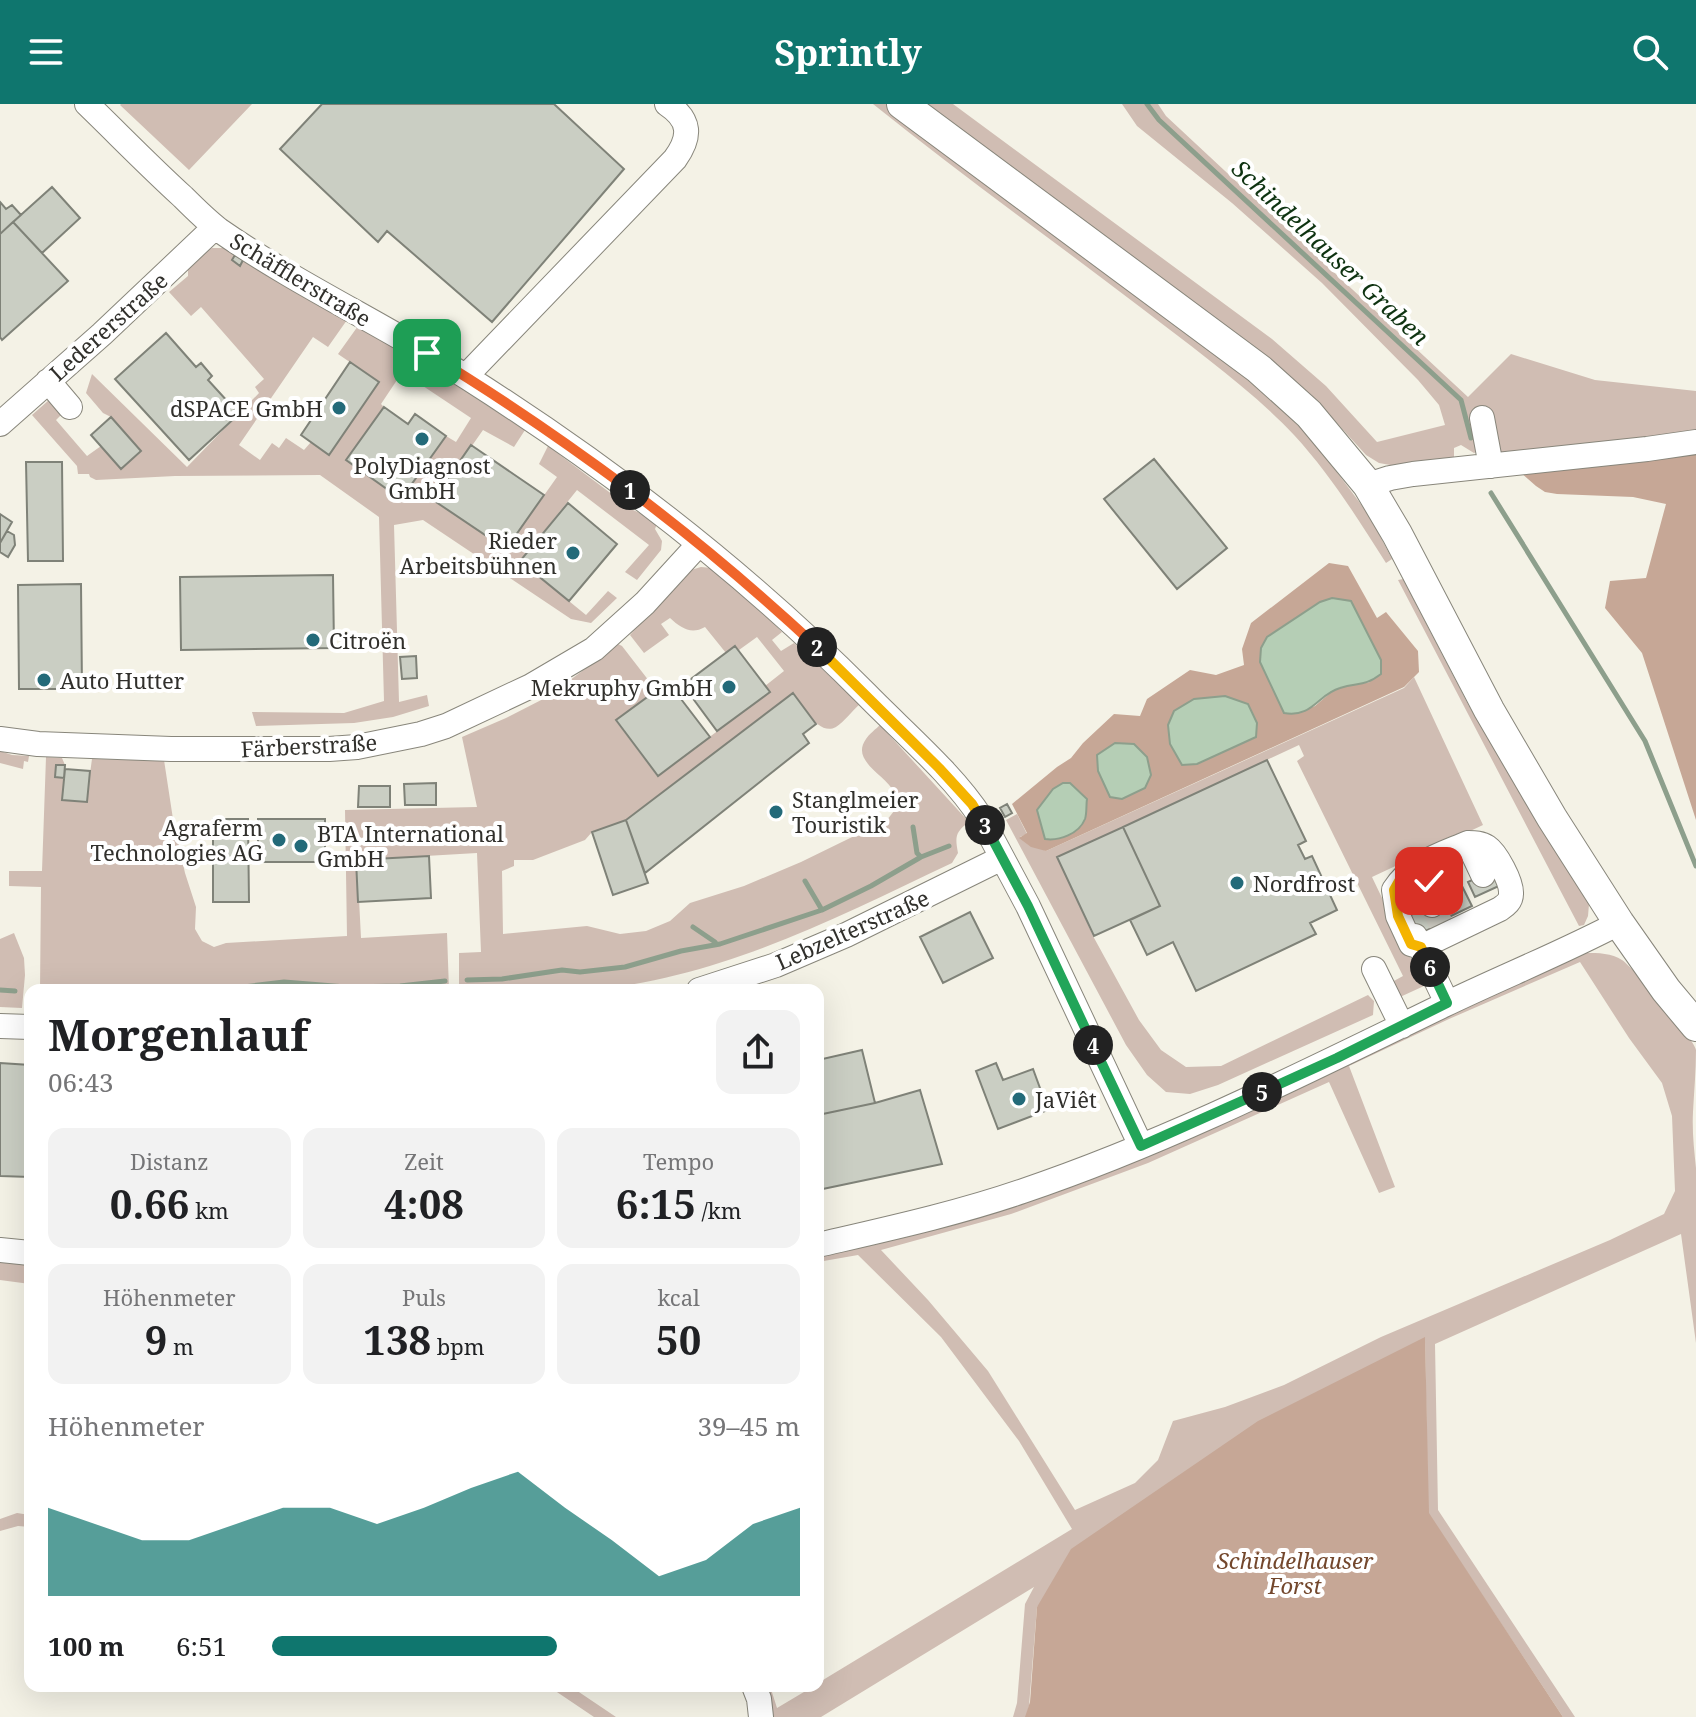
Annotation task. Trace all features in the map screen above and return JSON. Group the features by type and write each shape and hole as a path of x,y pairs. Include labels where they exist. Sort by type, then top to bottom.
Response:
{"main road":[{"path":"902,104 1259,369 1309,414 1368,485 1489,710 1552,818 1619,923 1666,990 1696,1026"}],"street":[{"name":"Schäfflerstraße","path":"87,104 215,227 287,274 466,376 607,473 749,586 850,678 972,804 1034,919 1141,1146"},
{"path":"466,376 675,159 686,140 687,131 685,121 667,104"},
{"name":"Ledererstraße","path":"0,424 102,334 215,227"},
{"path":"48,381 70,407"},
{"path":"1482,418 1491,466"},
{"path":"1368,485 1413,474 1696,442"},
{"name":"Färberstraße","path":"0,739 38,744 157,748 329,749 357,747 421,734 489,707 594,649 635,612 698,545"},
{"name":"Lebzelterstraße","path":"717,984 776,965 846,935 1002,858"},
{"path":"1422,910 1479,874 1422,910"},
{"path":"1422,910 1447,1003"},
{"path":"824,1244 1023,1191 1141,1146 1337,1058 1619,923"},
{"path":"1374,969 1402,1026"},
{"path":"0,1026 24,1027"},
{"path":"0,1250 24,1252"},
{"path":"756,1692 761,1717"}],"shaded area":[{"path":"121,104 252,104 189,170"},
{"path":"873,104 892,104 1233,363 1293,418 1321,451 1369,515 1392,559 1386,563 1320,465 1260,402 1202,354"},
{"path":"925,104 953,104 1272,339 1326,386 1377,442 1445,425 1439,405 1322,283 1232,203 1137,126 1122,104 1158,104 1166,116 1468,397 1511,354 1595,380 1696,391 1696,432 1518,455 1474,453 1461,445 1454,448 1454,457 1445,461 1396,466 1379,463 1366,455 1314,398"},
{"path":"212,248 230,248 347,320 328,347 313,337 239,445 260,460 272,443 279,448 286,438 304,450 311,442 330,454 379,382 338,354 358,326 411,359 381,404 384,407 347,460 401,498 446,436 456,442 471,418 420,384 430,369 525,430 514,447 483,430 434,500 506,549 557,477 539,464 548,446 633,510 658,521 655,529 662,541 661,550 637,580 625,572 649,545 577,490 520,561 586,615 608,591 617,598 591,623 571,619 423,520 394,525 399,702 427,695 429,706 393,717 354,723 256,726 252,712 344,713 384,701 379,517 320,475 96,480 89,474 78,474 77,466 32,415 49,400 62,414 56,420 87,456 101,446 122,468 141,451 86,393 92,374 187,467 259,393 255,387 264,379 201,307 191,316 169,292 188,276 188,264"},
{"path":"712,568 724,575 782,632 772,640 781,651 794,643 860,704 839,725 829,729 817,724 793,693 626,820 592,832 585,840 533,860 514,860 514,866 502,871 503,934 587,926 620,934 646,931 670,921 690,903 744,886 801,862 887,820 894,811 894,792 862,754 866,739 880,725 969,822 957,835 958,853 952,863 820,925 729,960 682,974 635,984 459,984 459,953 481,952 477,853 357,860 361,938 447,933 449,984 40,984 41,887 9,886 9,871 42,871 46,757 62,758 65,765 56,765 55,777 64,778 62,800 86,802 92,759 164,760 173,819 196,907 195,929 202,941 214,947 226,943 347,936 345,810 477,807 462,737 549,696 618,644 656,690 616,721 657,776 770,692 765,686 784,671 757,637 739,650 735,646 726,653 705,627 686,629 670,618 661,624 669,635 644,653 630,635 681,577 691,570"},
{"path":"1403,579 1469,706 1589,904 1584,925 1579,926 1398,580"},
{"path":"1332,598 1351,601 1381,660 1381,674 1365,683 1332,691 1302,712 1284,713 1260,662 1261,648 1267,637 1320,602"},
{"path":"1414,677 1483,825 1372,877 1424,986 1400,997 1392,982 1403,976 1297,761 1304,756 1299,745 1058,857 1093,936 1139,1020 1161,1050 1186,1067 1221,1066 1368,995 1374,1001 1373,1015 1218,1085 1190,1094 1166,1092 1147,1075 1126,1045 1006,820 1017,814 1027,834 1020,837 1046,851 1404,688"},
{"path":"1225,696 1248,704 1257,723 1256,737 1197,764 1182,765 1170,744 1168,725 1174,711 1194,699"},
{"path":"1115,743 1134,744 1147,757 1151,775 1145,788 1122,799 1110,797 1098,771 1097,755"},
{"path":"0,751 29,756 28,762 24,761 23,769 0,763"},
{"path":"1070,783 1087,799 1085,819 1078,829 1068,835 1045,839 1037,810 1053,789"},
{"path":"14,933 24,958 22,1008 0,1007 0,939"},
{"path":"1586,953 1600,953 1622,960 1675,1019 1696,1050 1693,1140 1696,1168 1696,1343 1681,1234 1435,1344 1438,1510 1575,1717 1563,1717 1428,1513 1425,1338 1037,1607 1026,1717 1013,1717 1017,1703 1025,1604 1034,1587 821,1717 771,1717 763,1692 772,1692 777,1708 804,1692 824,1692 824,1679 1072,1529 1019,1441 941,1337 858,1255 824,1261 824,1249 950,1217","holes":["1580,962 1662,1083 1672,1116 1675,1191 1664,1214 1381,1337 1284,1385 1225,1407 1173,1421 1158,1460 1135,1483 1075,1510 988,1371 881,1250 1011,1214 1148,1163 1329,1082 1379,1193 1395,1187 1349,1066"]},
{"path":"0,1261 24,1263 24,1283 0,1280"},
{"path":"17,1513 24,1514 24,1526 0,1531 0,1519"},
{"path":"557,1692 579,1692 616,1717 594,1717"}],"green space":[{"path":"1696,449 1696,820 1642,653 1605,608 1610,581 1646,578 1666,504 1633,497 1545,492 1512,465"},
{"path":"1329,563 1348,566 1377,618 1386,612 1418,651 1419,672 1404,687 1046,851 1031,847 1019,838 1027,833 1012,804 1071,758 1114,714 1140,716 1147,699 1190,670 1216,675 1244,665 1242,649 1251,623","holes":["1260,662 1370,682 1336,688 1315,706 1295,714 1284,713","1037,810 1085,819 1068,835 1045,839"]},
{"name":"Schindelhauser Forst","path":"1425,1337 1429,1513 1563,1717 1025,1717 1030,1702 1037,1607 1071,1549 1258,1421"}],"building":[{"path":"322,104 554,104 624,169 492,322 387,231 378,242 280,149"},
{"path":"52,187 80,218 42,253 13,222"},
{"path":"0,202 6,209 12,205 21,215 0,234"},
{"path":"13,222 68,281 2,340 0,234"},
{"path":"235,255 243,260 240,266 232,260"},
{"path":"166,333 196,367 201,363 212,376 208,380 239,414 189,460 115,379"},
{"path":"350,362 379,382 329,455 301,435"},
{"path":"384,407 408,424 415,414 446,436 401,499 346,460"},
{"path":"111,417 141,451 121,469 91,435"},
{"path":"471,445 544,495 506,549 433,500"},
{"path":"1154,459 1227,548 1177,589 1104,499"},
{"path":"26,462 62,462 63,561 28,561"},
{"path":"568,503 617,544 569,601 520,561"},
{"path":"0,514 12,522 0,543"},
{"path":"7,531 14,535 15,545 8,557 0,552 0,543"},
{"path":"333,575 334,648 181,650 180,577"},
{"path":"81,584 82,689 19,689 18,585"},
{"path":"735,646 770,692 717,731 683,685"},
{"path":"416,656 417,678 402,679 400,657"},
{"path":"668,682 710,737 658,776 616,720"},
{"path":"793,693 816,724 803,734 809,743 645,873 626,820"},
{"name":"Nordfrost","path":"1267,760 1306,841 1298,845 1305,859 1312,856 1337,910 1310,923 1316,934 1196,991 1173,942 1147,955 1130,920 1160,906 1123,827"},
{"path":"56,765 65,765 64,778 55,777"},
{"path":"65,769 90,771 87,802 62,800"},
{"path":"436,783 436,805 405,805 404,784"},
{"path":"359,786 390,786 390,807 358,807"},
{"path":"1007,804 1012,813 1005,817 1000,808"},
{"path":"213,819 248,819 249,902 213,902"},
{"path":"258,819 325,819 325,862 258,862"},
{"path":"626,820 648,883 613,895 592,832"},
{"path":"1123,827 1160,906 1094,936 1057,857"},
{"path":"429,856 431,898 358,902 356,860"},
{"path":"1450,862 1472,906 1447,918 1426,873"},
{"path":"1493,870 1501,885 1475,897 1468,882"},
{"path":"1439,902 1448,921 1412,937 1404,918"},
{"path":"970,912 993,958 943,983 920,937"},
{"path":"862,1050 875,1103 824,1114 824,1059"},
{"path":"0,1063 24,1065 24,1177 0,1176"},
{"path":"996,1063 1003,1080 1033,1069 1048,1110 998,1129 976,1071"},
{"path":"920,1090 942,1164 824,1189 824,1114"}],"waterway":[{"name":"Schindelhauser Graben","path":"1147,104 1159,120 1461,400 1471,438"},
{"name":"Schindelhauser Graben","path":"1491,493 1645,741 1696,866"},
{"path":"913,827 917,853 921,857"},
{"path":"467,980 625,967 720,944 822,910 921,857 949,846"},
{"path":"805,881 822,910"},
{"path":"693,927 715,942"},
{"path":"418,984 445,981"},
{"path":"268,984 309,984"},
{"path":"0,990 15,991"}],"tunnel":[{"path":"1429,881 1454,870"},
{"path":"1432,905 1441,924"}],"place":[{"name":"dSPACE GmbH","path":"339,408"},
{"name":"PolyDiagnost GmbH","path":"422,439"},
{"name":"Rieder Arbeitsbühnen","path":"573,553"},
{"name":"Citroën","path":"313,640"},
{"name":"Auto Hutter","path":"44,680"},
{"name":"Mekruphy GmbH","path":"729,687"},
{"name":"Stanglmeier Touristik","path":"776,812"},
{"name":"Agraferm Technologies AG","path":"279,840"},
{"name":"BTA International GmbH","path":"301,846"},
{"name":"Nordfrost","path":"1237,883"},
{"name":"JaViêt","path":"1019,1099"}],"route":[{"path":"427,353 542,427 667,518 797,628 972,804 1028,906 1141,1146 1337,1058 1447,1003 1421,947 1411,944 1398,916 1394,890 1402,876 1414,868 1422,884 1429,881"}]}
